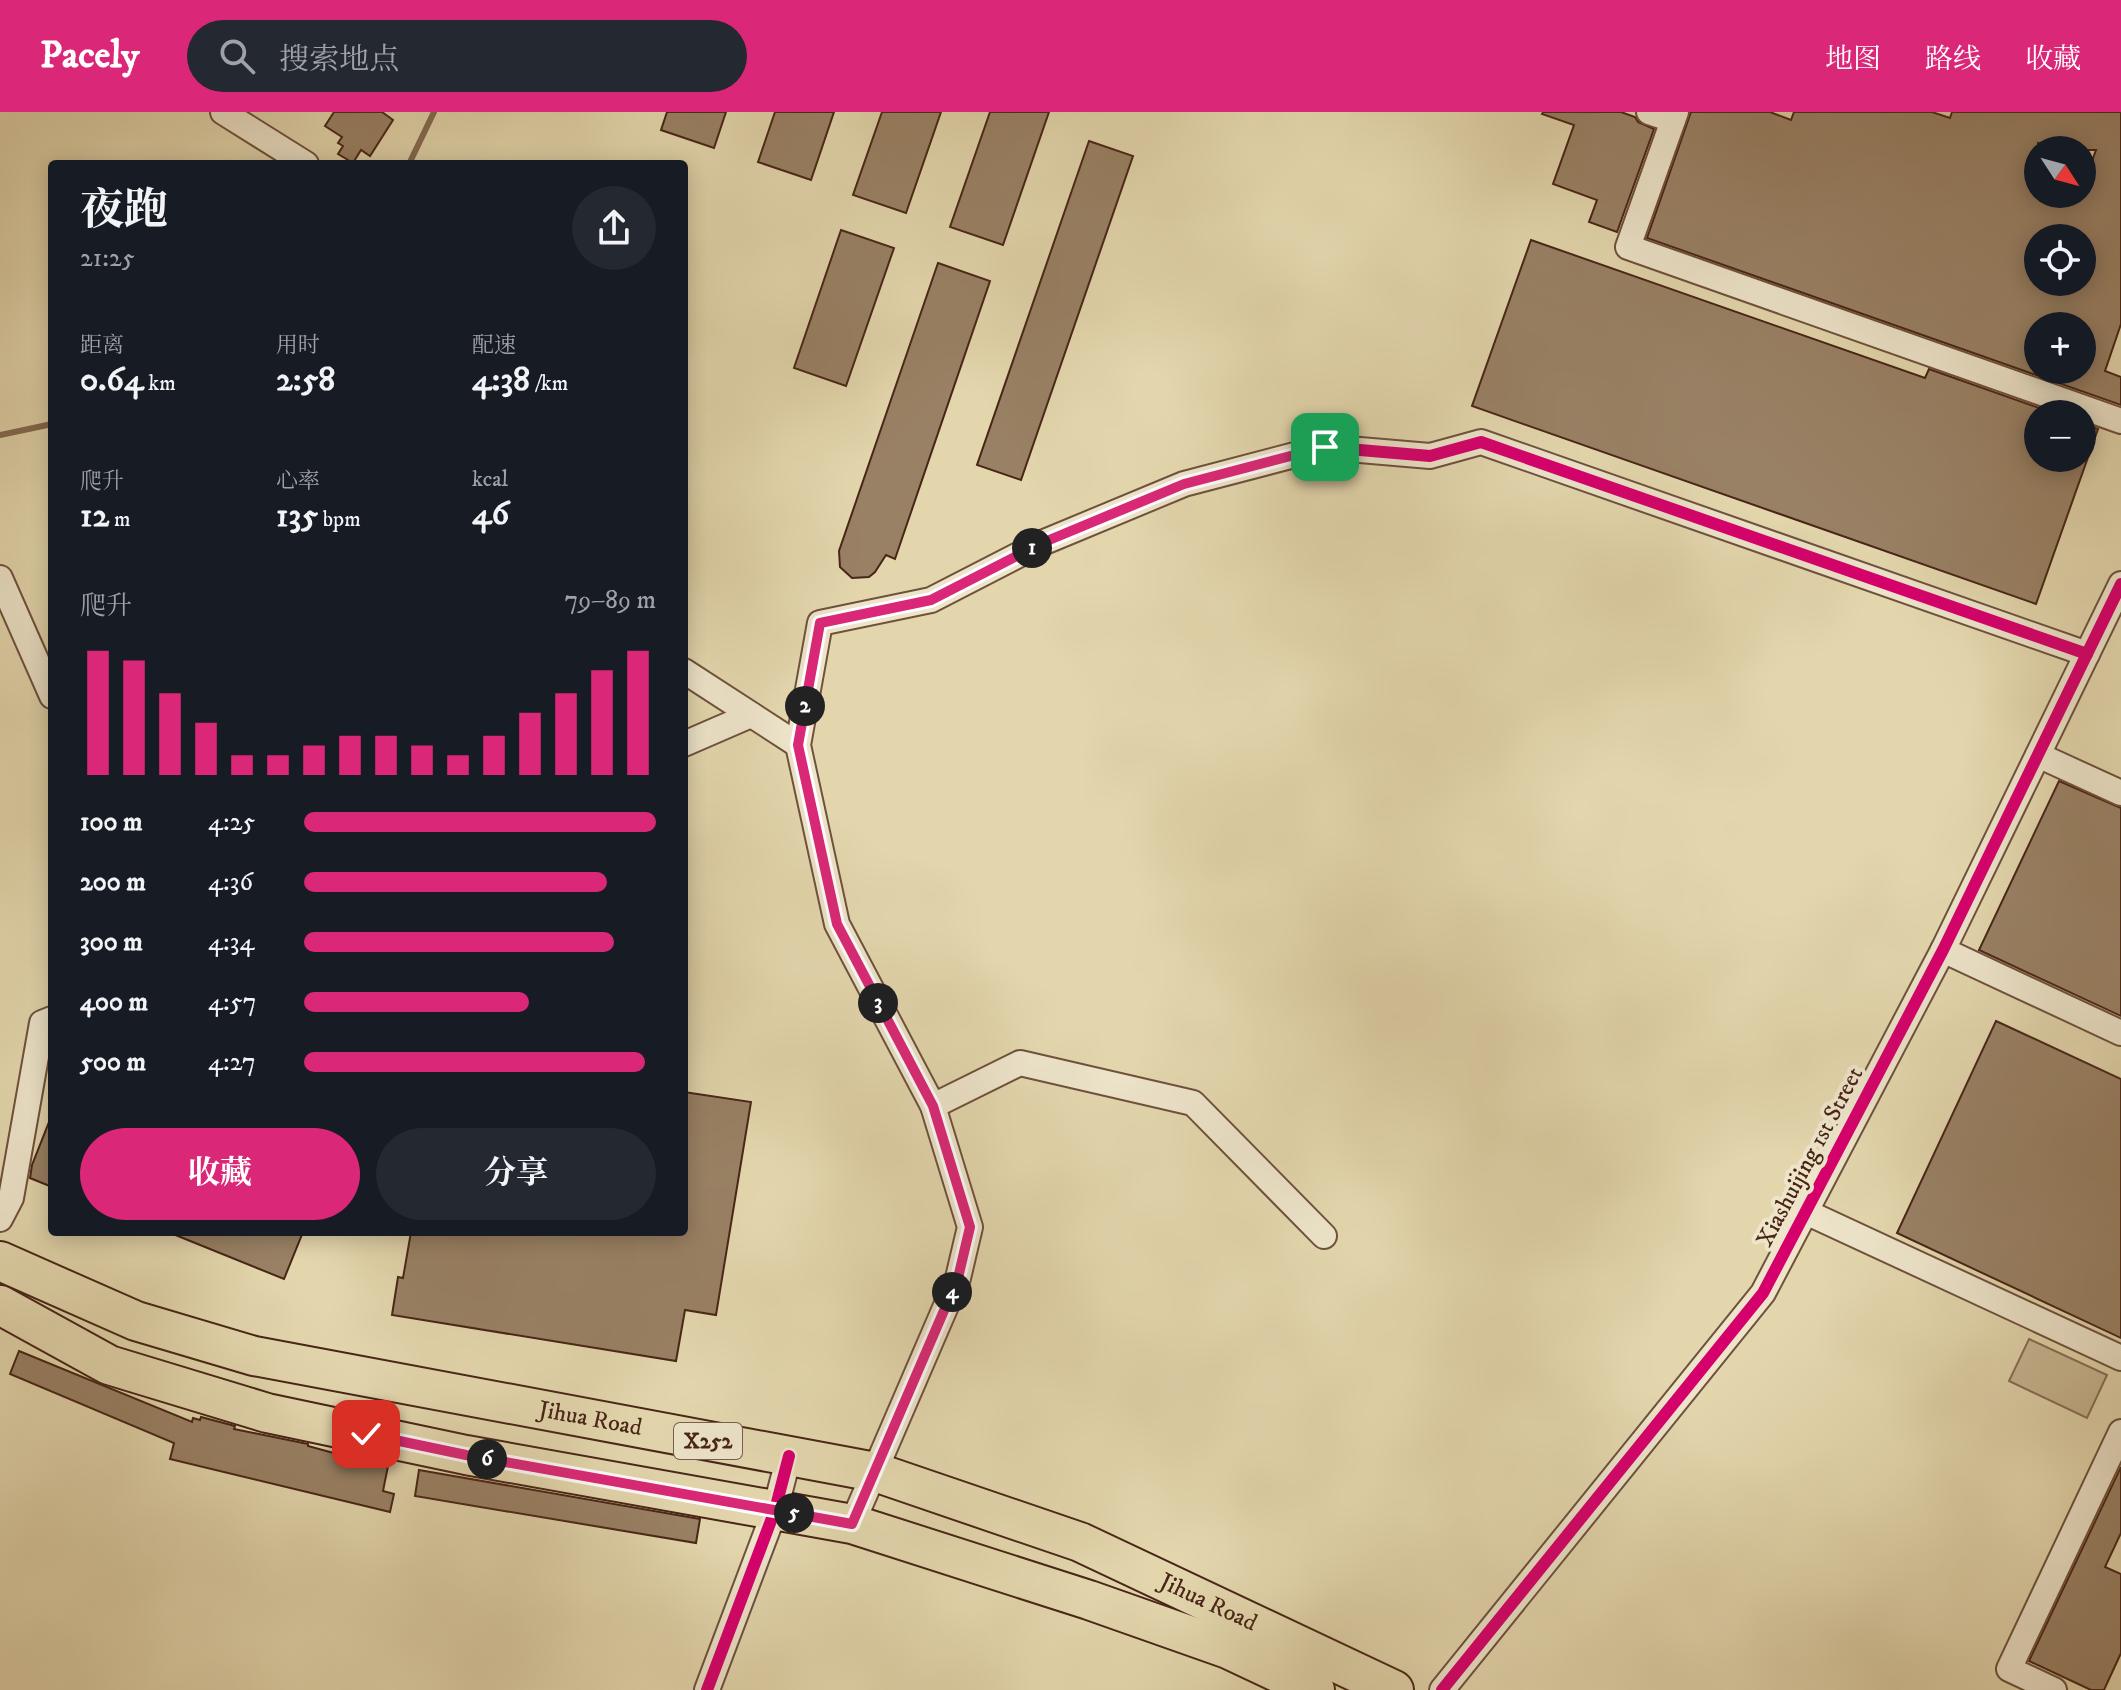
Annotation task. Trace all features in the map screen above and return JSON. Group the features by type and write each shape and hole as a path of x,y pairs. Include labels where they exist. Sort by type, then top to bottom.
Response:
{"main road":[{"name":"Jihua Road","path":"0,1261 136,1321 254,1356 875,1472 1080,1542 1394,1690"},
{"name":"Jihua Road","path":"0,1305 109,1365 267,1413 466,1455 852,1524 1089,1600 1228,1649 1315,1690"}],"street":[{"path":"223,112 300,160"},
{"path":"1649,112 1674,116 1628,247 2121,421"},
{"path":"852,1524 958,1278 970,1227 933,1106 837,924 798,745 820,623 931,600 1042,543 1184,484 1325,447 1430,456 1481,442 2087,654"},
{"path":"0,578 48,687"},
{"name":"Xiashuijing 1st Street","path":"1442,1690 1763,1293 1943,950 2121,584"},
{"path":"688,674 798,745"},
{"path":"688,742 751,715"},
{"path":"2038,755 2121,793"},
{"path":"1943,950 2121,1033"},
{"path":"0,1219 11,1198 42,1023 48,1021"},
{"path":"933,1106 1020,1063 1193,1103 1324,1236"},
{"path":"1806,1212 2121,1358"},
{"path":"2054,1690 2009,1669 2121,1432"},
{"path":"707,1690 775,1510 789,1456"}],"shaded area":[{"path":"2029,1339 2107,1375 2087,1418 2009,1381"}],"building":[{"path":"334,112 382,112 393,120 370,156 361,150 355,160 338,154 343,146 338,143 342,137 325,126"},
{"path":"667,112 726,112 714,148 661,130"},
{"path":"775,112 834,112 811,180 758,162"},
{"path":"882,112 941,112 906,213 853,195"},
{"path":"990,112 1049,112 1003,245 950,227"},
{"path":"1543,112 1621,112 1654,129 1617,232 1589,222 1597,200 1553,184 1574,125"},
{"path":"1691,112 1770,112 1791,120 1794,112 1932,112 1950,118 1952,112 2121,112 2121,324 2105,371 2121,377 2121,405 2061,384 2096,384 2096,312 2024,312 2024,371 1647,238"},
{"path":"1089,141 1133,156 1021,480 977,465"},
{"path":"841,230 894,248 846,386 794,368"},
{"path":"1531,240 1925,378 1929,369 2024,403 2024,472 2083,472 2036,604 1472,406"},
{"path":"938,263 990,281 895,559 886,555 869,577 852,578 840,567 839,551"},
{"path":"2059,781 2121,808 2121,1016 1979,950"},
{"path":"1996,1021 2121,1079 2121,1338 1897,1233"},
{"path":"688,1093 751,1102 716,1315 685,1310 676,1361 392,1315 398,1277 403,1278 410,1236 688,1236"},
{"path":"48,1125 48,1185 30,1178"},
{"path":"178,1236 301,1236 284,1279"},
{"path":"19,1351 192,1422 193,1418 200,1420 201,1417 235,1426 234,1429 308,1444 347,1456 347,1453 382,1461 381,1465 388,1466 383,1491 394,1494 390,1512 170,1459 174,1443 10,1374"},
{"path":"2121,1467 2121,1533 2105,1567 2121,1574 2121,1653 2104,1690 2091,1690 2029,1661"},
{"path":"419,1470 700,1519 696,1543 415,1496"}],"waterway":[{"path":"411,160 434,112"},
{"path":"0,435 48,425"}],"cycle path":[{"path":"852,1524 958,1278 970,1227 933,1106 837,924 798,745 820,623 931,600 1042,543 1184,484 1325,447 1430,456 1481,442 2087,654"},
{"path":"1442,1690 1763,1293 1943,950 2121,584"},
{"path":"707,1690 775,1510 789,1456"}],"route":[{"path":"366,1434 466,1455 852,1524 958,1278 970,1227 933,1106 837,924 798,745 820,623 931,600 1042,543 1184,484 1325,447"}]}
